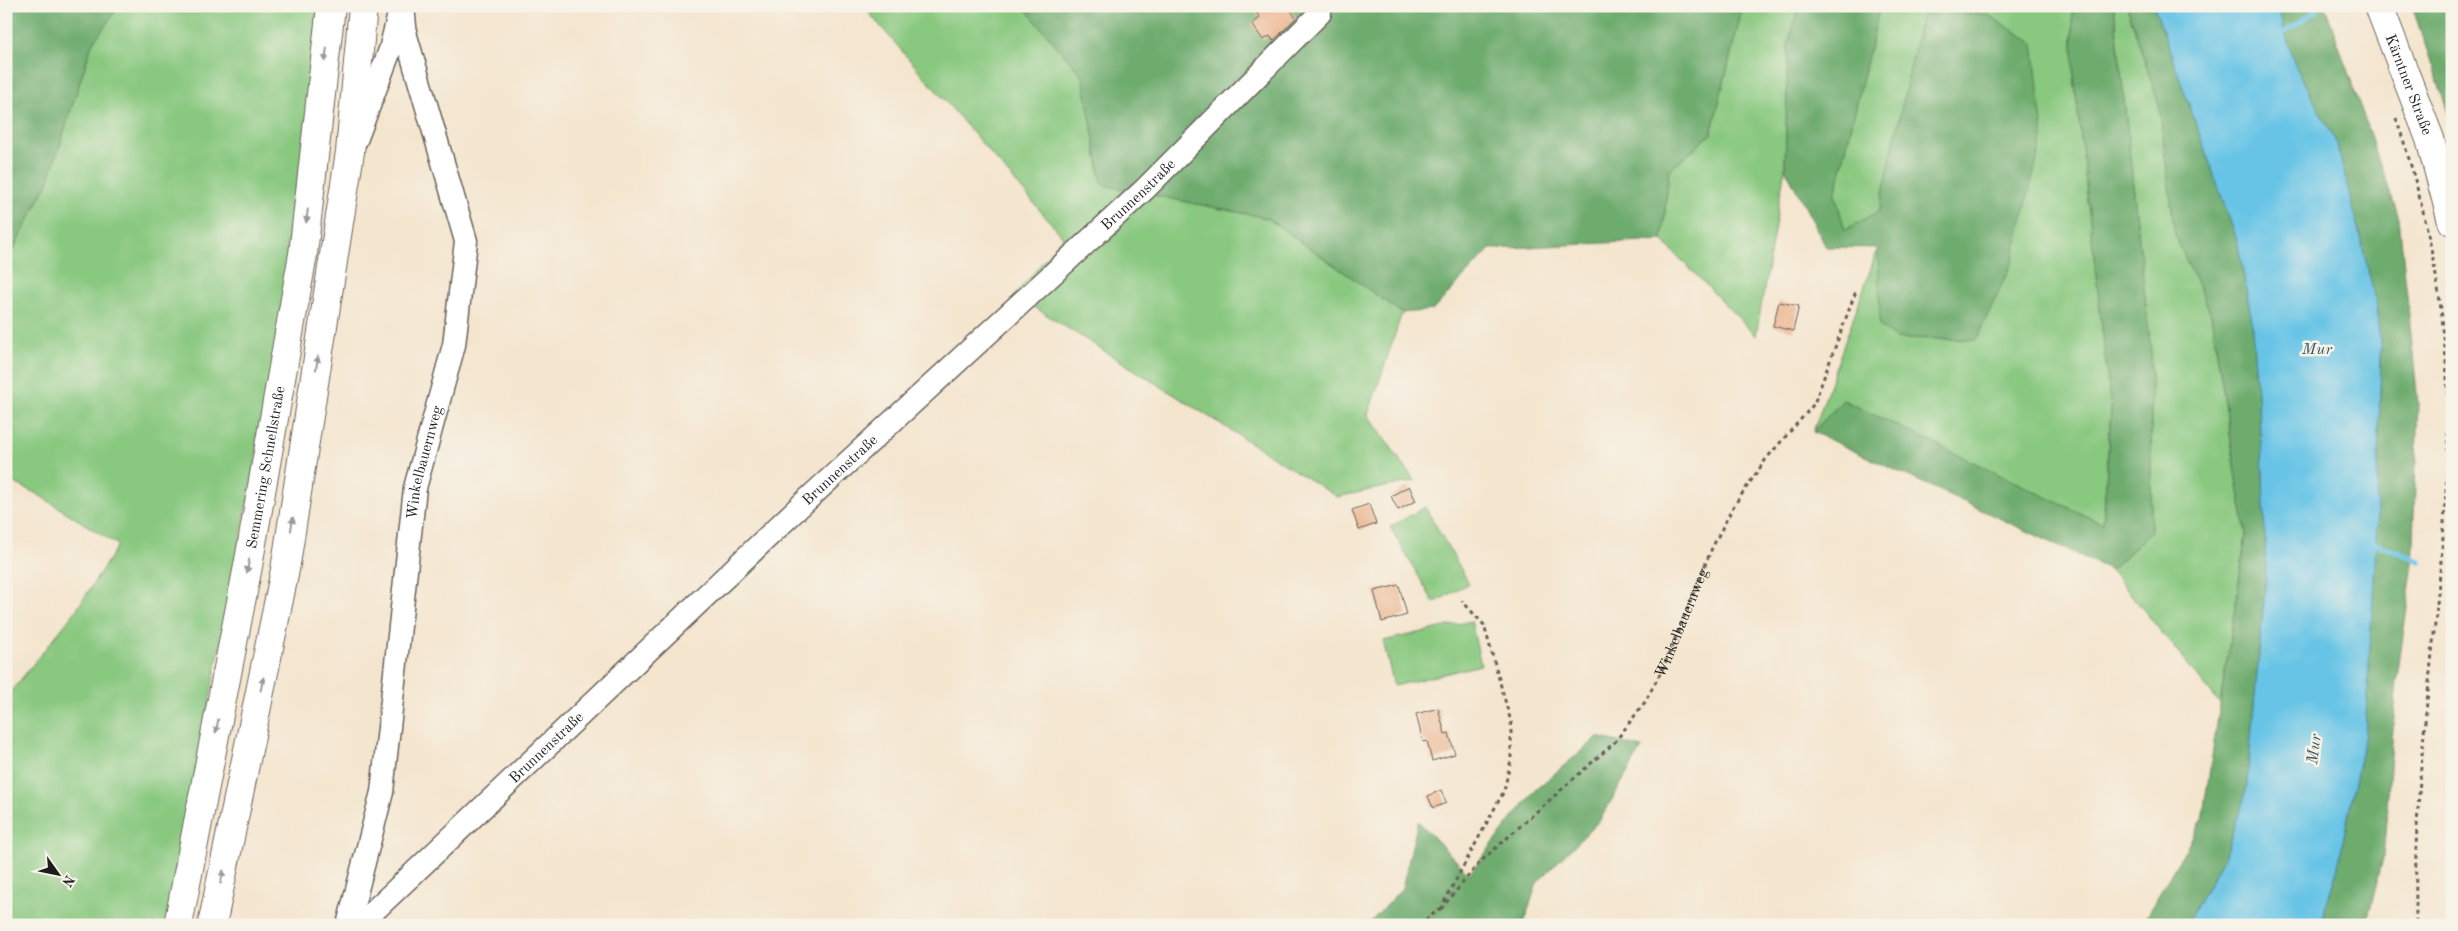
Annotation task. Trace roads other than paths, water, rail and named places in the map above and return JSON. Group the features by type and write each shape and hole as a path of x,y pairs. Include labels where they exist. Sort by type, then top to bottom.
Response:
{"main road":[{"name":"Semmering Schnellstraße","path":"178,925 248,566 303,254 331,6"},
{"path":"212,925 285,570 350,152 363,6"},
{"name":"Kärntner Straße","path":"2380,6 2430,139 2452,221"}],"street":[{"path":"350,152 390,50 402,6"},
{"name":"Winkelbauernweg","path":"348,925 382,792 415,488 454,345 466,241 406,36 402,6"},
{"name":"Brunnenstraße","path":"359,925 797,509 1145,189 1320,13"}],"water":[{"name":"Mur","path":"2154,6 2277,6 2295,65 2337,144 2375,298 2381,351 2376,544 2365,734 2337,870 2320,925 2187,925 2225,855 2246,793 2266,577 2263,469 2251,315 2237,240"}],"waterway":[{"path":"2280,35 2316,11"},
{"path":"2370,546 2376,544 2420,561"}]}
